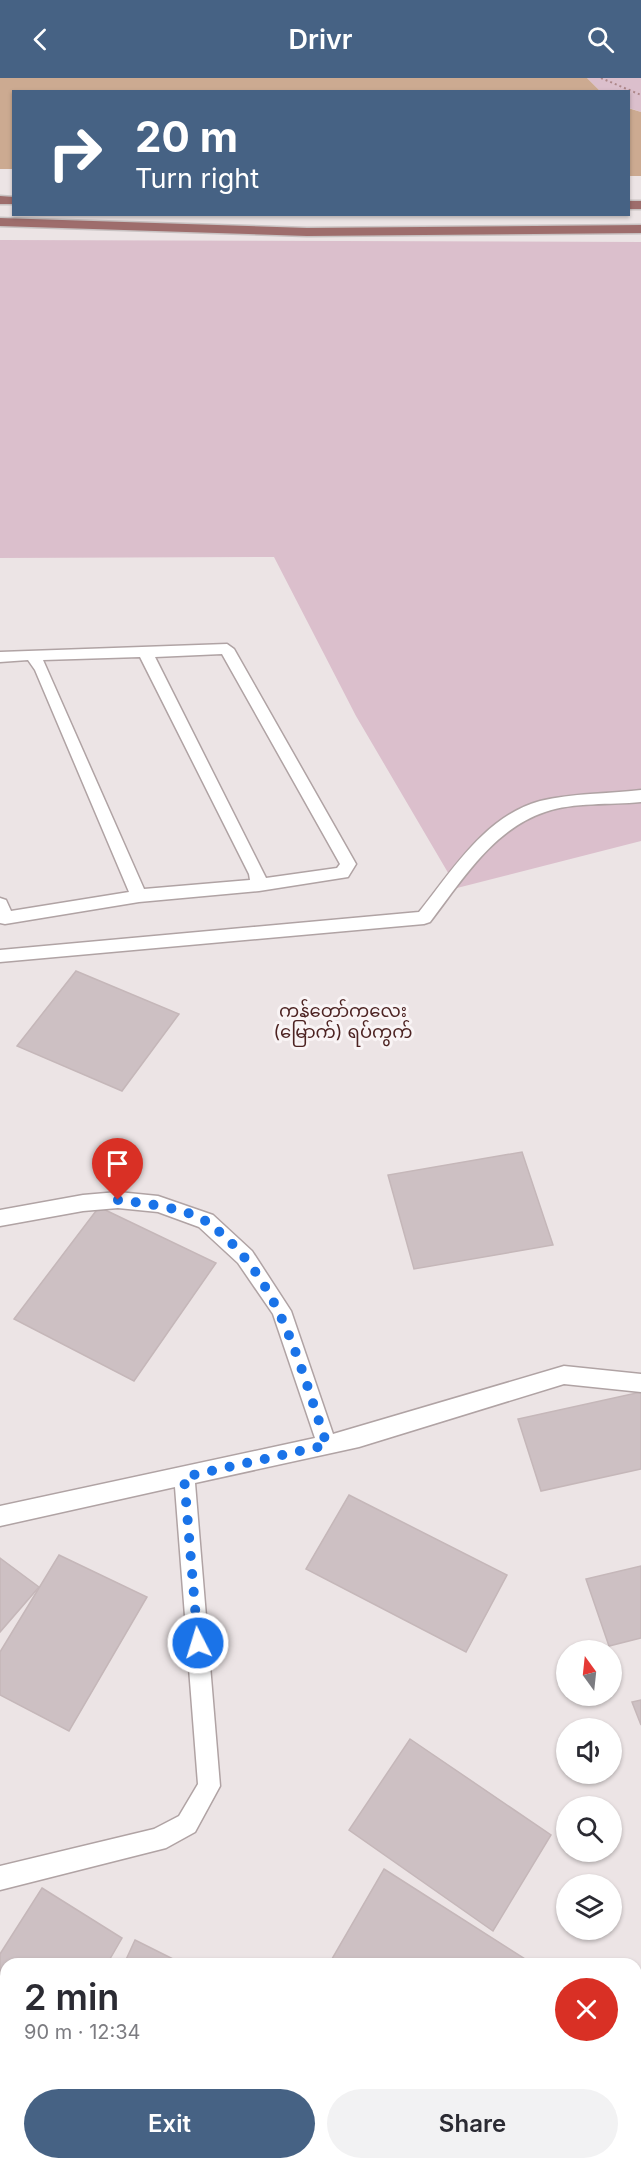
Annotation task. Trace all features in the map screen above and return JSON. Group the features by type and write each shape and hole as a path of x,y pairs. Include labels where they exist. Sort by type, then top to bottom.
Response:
{"main road":[{"path":"0,222 307,232 641,230"}],"street":[{"path":"0,657 227,649 348,864 342,873 259,885 139,896 5,918 0,904"},
{"path":"145,652 257,874 259,885"},
{"path":"32,655 42,669 139,896"},
{"path":"0,956 424,918 478,850 508,822 541,807 641,796"},
{"path":"0,1218 83,1203 118,1200 158,1204 206,1221 245,1257 281,1311 327,1445"},
{"path":"0,1516 359,1438 564,1375 641,1383"},
{"path":"0,1878 158,1840 187,1824 209,1786 184,1477"}],"path":[{"path":"601,78 629,90"}],"shaded area":[{"path":"0,78 587,78 599,90 12,90 12,169 0,169"},
{"path":"587,78 641,78 641,112 630,108 630,90 599,90"},
{"path":"630,109 641,112 641,176 630,176"},
{"path":"0,240 641,242 641,841 457,888 356,716 274,557 0,558"}],"building":[{"path":"76,971 179,1014 122,1091 17,1046"},
{"path":"522,1152 553,1245 414,1269 388,1175"},
{"path":"99,1207 216,1263 134,1381 14,1319"},
{"path":"641,1392 641,1469 541,1491 518,1419"},
{"path":"349,1495 507,1575 466,1652 306,1569"},
{"path":"59,1555 147,1597 69,1731 0,1695 0,1652"},
{"path":"0,1558 39,1587 0,1632"},
{"path":"641,1566 641,1638 622,1643 622,1640 607,1640 586,1579"},
{"path":"641,1700 641,1725 632,1702"},
{"path":"410,1739 551,1835 493,1931 349,1830"},
{"path":"384,1869 524,1958 332,1958"},
{"path":"42,1888 122,1938 110,1958 0,1958 0,1954"},
{"path":"135,1940 171,1958 127,1958"}],"district":[{"name":"ကန်တော်ကလေး (မြောက်) ရပ်ကွက်","path":"343,1021"}],"route":[{"path":"118,1200 158,1204 206,1221 245,1257 281,1311 327,1445 184,1477 198,1643"}]}
